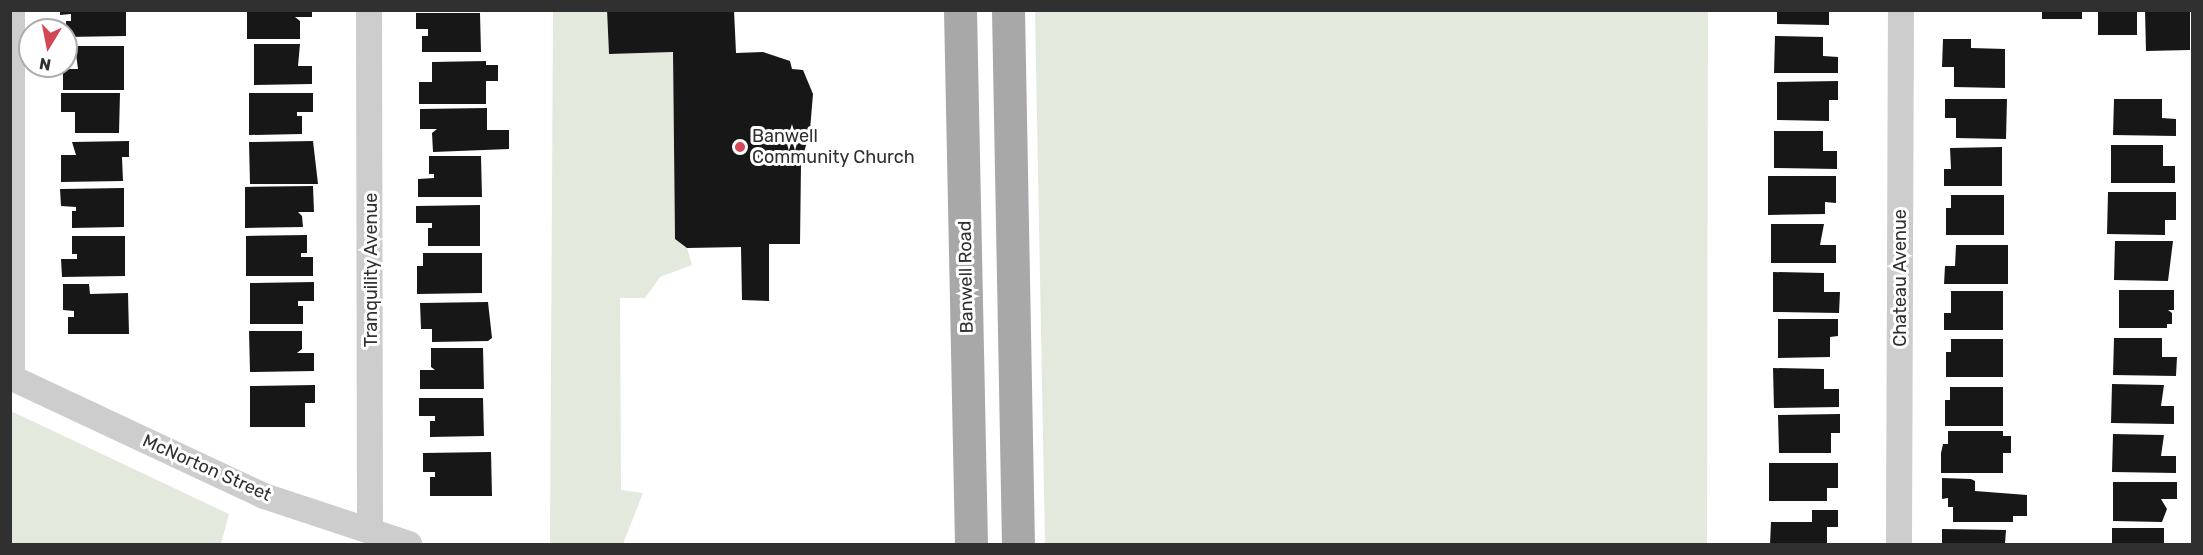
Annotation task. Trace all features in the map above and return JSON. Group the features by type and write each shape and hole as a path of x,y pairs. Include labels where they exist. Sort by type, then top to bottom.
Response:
{"main road":[{"name":"Banwell Road","path":"960,10 971,544"},
{"path":"1008,10 1018,544"}],"street":[{"path":"11,378 12,10"},
{"name":"Tranquility Avenue","path":"369,10 370,530"},
{"name":"Chateau Avenue","path":"1899,544 1901,10"},
{"name":"McNorton Street","path":"11,378 264,496 409,544"}],"shaded area":[{"path":"553,11 607,11 609,54 673,52 675,239 687,248 692,265 660,277 645,298 620,298 621,490 643,493 623,544 550,544"},
{"path":"1035,11 1708,11 1707,544 1045,544"},
{"path":"11,411 229,514 221,544 11,544"}],"building":[{"path":"60,10 126,10 126,36 78,37 78,18 71,18 71,14 60,15"},
{"path":"247,10 312,10 312,17 295,17 300,21 300,39 247,39"},
{"name":"Banwell Community Church","path":"607,10 734,10 736,53 763,52 790,61 792,69 803,70 813,94 810,130 801,164 800,244 769,244 769,301 742,300 741,247 687,248 675,239 673,52 609,54"},
{"path":"1777,10 1829,10 1829,25 1777,24"},
{"path":"2042,10 2082,10 2082,19 2042,19"},
{"path":"2098,10 2137,10 2137,35 2098,35"},
{"path":"2145,10 2190,10 2190,50 2146,51"},
{"path":"416,13 480,13 481,52 422,52 422,36 428,36 428,29 416,29"},
{"path":"1775,36 1823,37 1823,56 1838,57 1838,73 1774,73"},
{"path":"1943,39 1971,39 1971,48 2005,49 2005,88 1954,87 1954,67 1942,67"},
{"path":"254,44 300,44 298,66 312,66 312,84 254,85"},
{"path":"78,46 124,46 124,90 63,90 63,78 78,78"},
{"path":"486,61 486,65 498,65 498,81 486,81 486,104 419,104 419,82 432,82 432,62"},
{"path":"1838,81 1838,100 1829,100 1829,121 1777,120 1777,82"},
{"path":"61,93 120,93 119,133 75,133 75,112 61,112"},
{"path":"249,93 313,93 313,112 297,112 297,116 302,116 302,134 249,135"},
{"path":"1945,99 2007,99 2006,139 1956,138 1956,118 1945,118"},
{"path":"2114,99 2162,99 2162,118 2176,119 2176,136 2113,135"},
{"path":"487,108 487,130 509,130 509,149 433,152 432,133 437,129 420,129 420,109"},
{"path":"1774,131 1823,131 1823,151 1837,151 1837,169 1774,168"},
{"path":"129,141 129,157 122,157 123,181 61,182 61,155 76,155 72,142"},
{"path":"313,141 318,184 250,184 249,142"},
{"path":"2111,145 2163,145 2163,166 2175,166 2175,183 2111,183"},
{"path":"2002,147 2002,186 1944,186 1944,169 1951,169 1950,148"},
{"path":"429,156 481,156 482,197 418,197 418,179 434,178 434,174 429,174"},
{"path":"1768,176 1836,176 1836,203 1825,202 1825,214 1768,215"},
{"path":"313,186 314,212 298,212 302,216 303,227 245,228 245,187"},
{"path":"124,188 124,227 72,228 72,211 76,211 76,207 61,206 60,189"},
{"path":"2108,192 2176,192 2176,220 2165,220 2165,235 2107,234"},
{"path":"1951,195 2004,195 2004,235 1946,235 1946,208 1951,208"},
{"path":"480,205 480,246 428,246 428,228 432,228 432,223 416,223 416,206"},
{"path":"1771,224 1824,224 1820,245 1836,245 1836,263 1771,263"},
{"path":"307,235 307,253 301,253 301,257 313,257 313,276 246,276 246,236"},
{"path":"72,236 125,236 125,276 62,277 61,259 77,259 77,254 72,254"},
{"path":"2115,241 2173,241 2168,281 2114,280"},
{"path":"1956,245 2008,245 2008,284 1944,284 1945,266 1955,266"},
{"path":"423,253 482,253 482,293 417,294 417,266 423,266"},
{"path":"1773,272 1824,273 1824,292 1840,292 1839,313 1773,312"},
{"path":"314,282 314,301 298,301 298,306 303,306 303,324 250,324 250,283"},
{"path":"63,284 89,284 90,294 128,293 129,334 68,334 68,317 74,317 74,311 63,310"},
{"path":"2119,290 2174,290 2174,310 2168,310 2172,313 2172,324 2167,324 2167,328 2119,328"},
{"path":"1951,291 2003,291 2003,330 1944,330 1944,313 1951,313"},
{"path":"488,302 492,338 488,341 432,342 432,329 421,329 420,303"},
{"path":"1778,319 1838,319 1838,336 1830,337 1830,357 1778,358"},
{"path":"249,331 302,331 302,349 297,353 314,353 314,371 250,372"},
{"path":"2114,338 2162,338 2162,357 2177,357 2176,376 2113,375"},
{"path":"1951,339 2003,339 2003,377 1946,377 1946,352 1951,352"},
{"path":"431,348 483,348 484,389 420,389 420,370 435,370 431,367"},
{"path":"1773,368 1824,369 1824,389 1839,389 1839,407 1774,408"},
{"path":"2112,384 2164,385 2161,406 2174,406 2174,424 2111,423"},
{"path":"315,385 315,403 305,403 305,427 250,427 250,386"},
{"path":"1950,387 2003,387 2003,426 1945,426 1945,400 1950,400"},
{"path":"419,398 483,398 484,436 430,437 430,421 435,421 435,416 419,416"},
{"path":"1840,414 1840,433 1831,433 1831,453 1779,453 1778,415"},
{"path":"1948,431 2003,431 2003,436 2011,436 2011,453 2003,453 2003,473 1941,473 1941,453 1943,444 1948,444"},
{"path":"2113,434 2164,435 2161,456 2176,456 2176,473 2112,472"},
{"path":"491,452 492,496 430,496 430,477 435,477 435,472 423,472 423,453"},
{"path":"1769,463 1838,463 1838,488 1827,488 1827,501 1769,501"},
{"path":"1942,478 1971,479 1975,481 1975,491 2027,495 2027,516 2013,516 2013,522 1953,522 1953,507 1948,507 1948,498 1942,499"},
{"path":"2113,482 2177,482 2177,499 2161,499 2167,509 2162,522 2113,521"},
{"path":"1812,510 1838,510 1838,527 1827,527 1827,544 1770,544 1771,522 1812,522"},
{"path":"2112,528 2164,528 2164,544 2112,544"},
{"path":"1942,529 2006,530 2005,544 1942,544"}],"place":[{"name":"Banwell Community Church","path":"740,147"}]}
